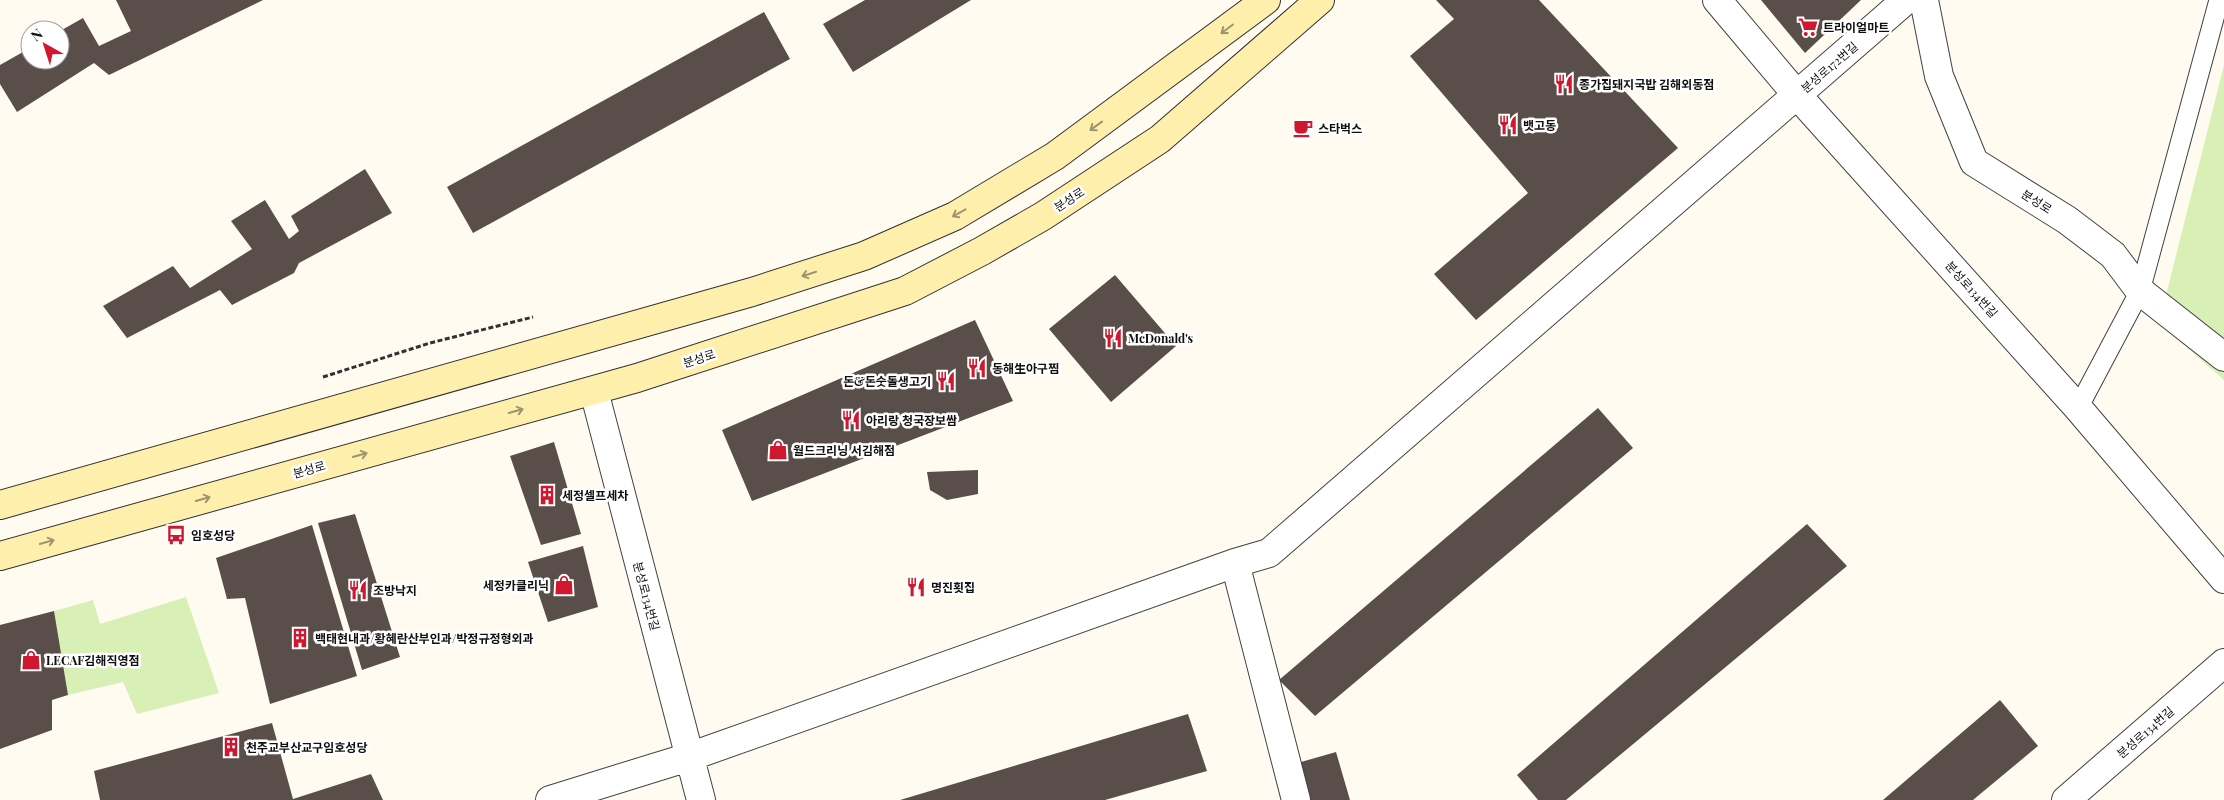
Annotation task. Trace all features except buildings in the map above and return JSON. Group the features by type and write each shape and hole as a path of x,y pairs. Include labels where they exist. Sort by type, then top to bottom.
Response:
{"main road":[{"path":"0,505 752,292 864,256 956,216 1055,156 1266,0"},
{"name":"분성로","path":"0,556 539,404 594,391 905,291 982,251 1042,216 1160,139 1320,0"}],"street":[{"name":"분성로134번길","path":"1717,0 1797,95 2078,408 2224,579"},
{"name":"분성로172번길","path":"550,800 689,757 1235,563 1269,554 1906,0"},
{"name":"분성로","path":"1924,0 1939,76 1974,162 2067,220 2113,255 2140,291 2224,357"},
{"name":"분성로134번길","path":"594,391 701,800"},
{"path":"1235,563 1296,800"},
{"name":"분성로134번길","path":"2066,800 2224,663"}],"lane":[{"path":"2078,408 2140,291 2219,0"}],"path":[{"path":"318,378 430,343 535,317"}],"green space":[{"path":"2224,65 2224,380 2159,323"},
{"path":"186,597 219,693 137,714 123,682 68,695 54,611 93,600 100,624"}],"place":[{"name":"트라이얼마트","path":"1808,27"},
{"name":"종가집돼지국밥 김해외동점","path":"1564,84"},
{"name":"뱃고동","path":"1508,125"},
{"name":"스타벅스","path":"1303,128"},
{"name":"McDonald's","path":"1113,338"},
{"name":"동해生아구찜","path":"977,368"},
{"name":"돈&돈숫돌생고기","path":"946,381"},
{"name":"아리랑 청국장보쌈","path":"851,420"},
{"name":"월드크리닝 서김해점","path":"778,450"},
{"name":"세정셀프세차","path":"547,495"},
{"name":"임호성당","path":"176,535"},
{"name":"세정카클리닉","path":"564,585"},
{"name":"명진횟집","path":"916,587"},
{"name":"조방낙지","path":"358,590"},
{"name":"백태현내과/황혜란산부인과/박정규정형외과","path":"300,638"},
{"name":"LECAF김해직영점","path":"31,660"},
{"name":"천주교부산교구임호성당","path":"231,747"}]}
